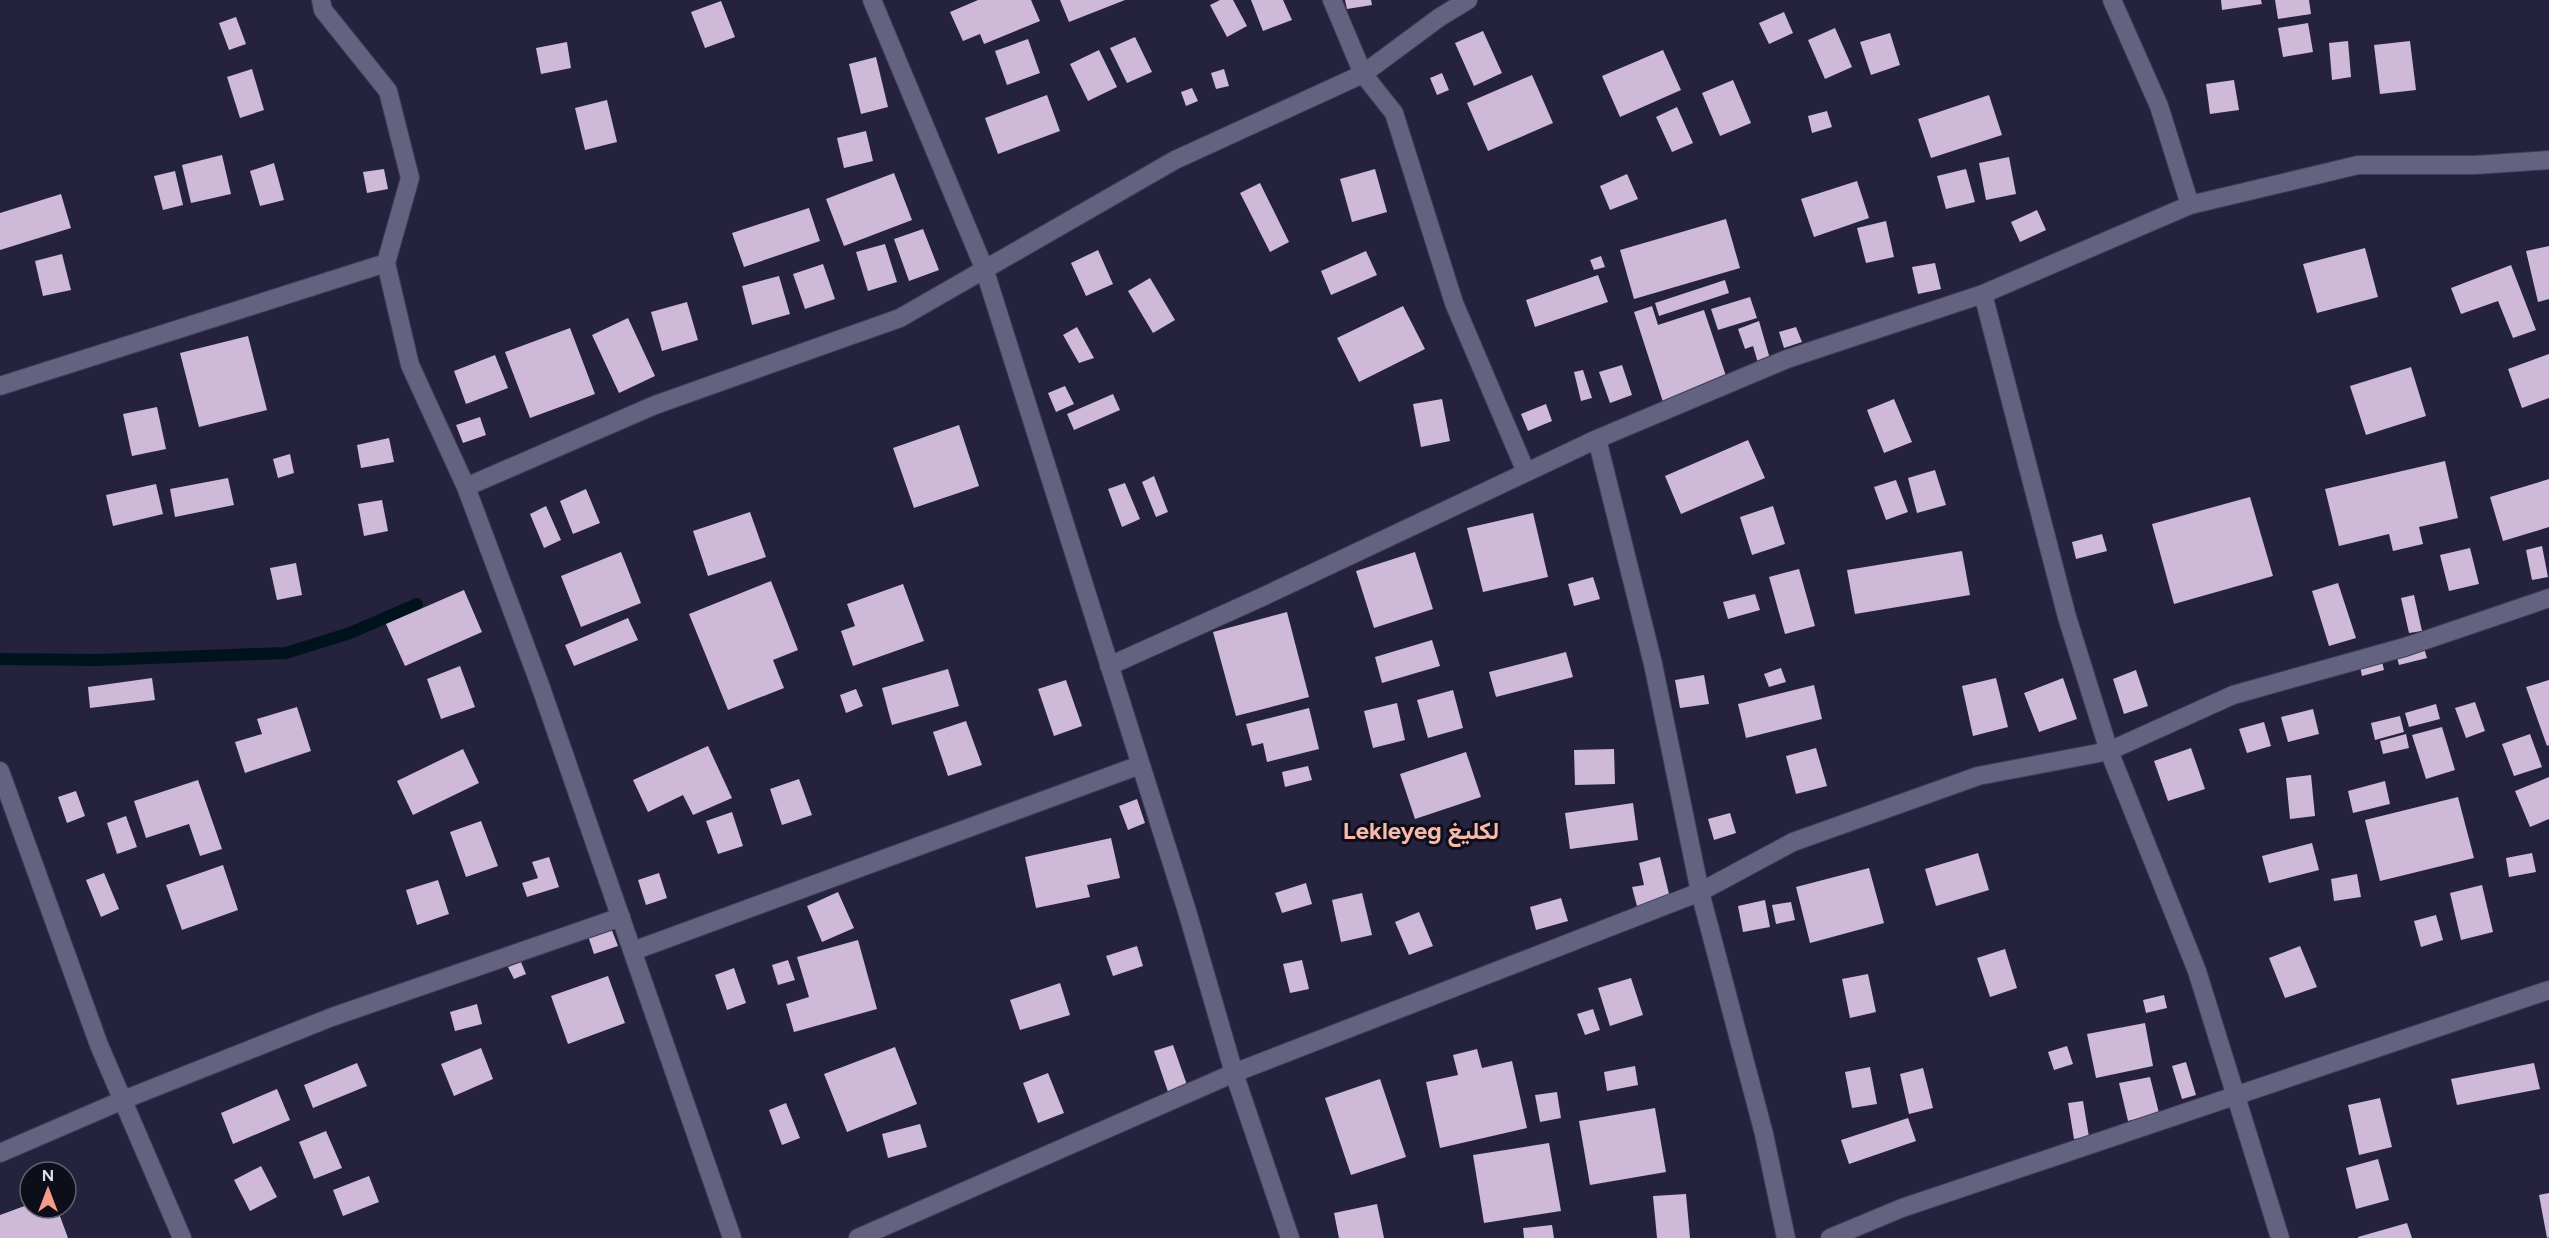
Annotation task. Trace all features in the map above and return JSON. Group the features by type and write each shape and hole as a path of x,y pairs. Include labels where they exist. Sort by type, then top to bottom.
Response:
{"street":[{"path":"321,0 323,10 388,91 410,178 386,263 410,365 466,488 540,686 732,1238"},
{"path":"872,0 984,268 1187,911 1234,1073 1290,1238"},
{"path":"1332,0 1363,74 1394,113 1454,303 1526,472"},
{"path":"466,488 655,405 900,318 1175,160 1363,74 1440,17 1468,0"},
{"path":"2112,0 2158,106 2190,205"},
{"path":"1109,666 1260,598 1597,439 1787,359 1983,294 2190,205 2358,165 2475,165 2549,159"},
{"path":"0,386 386,263"},
{"path":"1983,294 2067,617 2109,751 2197,971 2238,1096 2280,1238"},
{"path":"1597,439 1653,664 1700,892 1764,1134 1786,1238"},
{"path":"858,1238 1234,1073 1700,892 1793,842 1978,776 2109,751 2233,695 2405,647 2549,598"},
{"path":"633,951 1140,765"},
{"path":"0,771 99,1046 182,1238"},
{"path":"0,1153 123,1100 332,1017 621,917"},
{"path":"1830,1238 1902,1208 2549,990"}],"building":[{"path":"978,0 1031,0 1040,21 984,44 980,34 963,41 950,12"},
{"path":"1060,0 1125,0 1069,22"},
{"path":"1220,0 1233,0 1247,26 1227,37 1210,5"},
{"path":"1251,0 1283,0 1292,20 1263,31"},
{"path":"1345,0 1371,0 1372,5 1347,9"},
{"path":"2221,0 2261,0 2262,4 2222,10"},
{"path":"2275,0 2309,0 2311,14 2278,19"},
{"path":"721,1 735,37 705,48 691,12"},
{"path":"1784,12 1793,33 1769,44 1759,23"},
{"path":"236,17 246,44 229,50 219,23"},
{"path":"2308,23 2313,52 2283,57 2278,28"},
{"path":"1835,28 1852,67 1825,79 1808,40"},
{"path":"1483,31 1502,73 1474,86 1455,43"},
{"path":"1890,33 1900,65 1871,75 1860,42"},
{"path":"1135,37 1152,72 1127,83 1110,48"},
{"path":"1028,39 1040,73 1007,85 995,51"},
{"path":"2348,41 2351,77 2332,80 2329,43"},
{"path":"2410,41 2416,90 2380,94 2374,45"},
{"path":"567,42 571,68 541,74 536,48"},
{"path":"1099,50 1117,87 1088,101 1070,64"},
{"path":"1663,50 1681,90 1620,117 1602,76"},
{"path":"876,57 888,107 861,114 849,64"},
{"path":"252,69 264,110 240,118 227,77"},
{"path":"1224,69 1229,86 1216,89 1211,73"},
{"path":"1442,73 1449,90 1437,95 1430,78"},
{"path":"1532,75 1553,123 1488,151 1467,103"},
{"path":"1733,80 1751,123 1720,136 1702,93"},
{"path":"2234,80 2239,110 2210,114 2206,84"},
{"path":"1192,88 1198,101 1186,106 1181,92"},
{"path":"1047,95 1060,131 998,154 985,118"},
{"path":"1989,95 2002,135 1931,158 1918,119"},
{"path":"607,100 617,142 585,150 575,108"},
{"path":"1677,107 1693,143 1672,152 1656,117"},
{"path":"1827,111 1832,127 1812,133 1808,116"},
{"path":"866,131 873,161 844,168 837,138"},
{"path":"222,155 231,194 191,203 182,165"},
{"path":"2009,157 2016,194 1986,200 1979,163"},
{"path":"274,163 284,200 260,206 250,171"},
{"path":"384,169 388,189 367,193 363,172"},
{"path":"1375,169 1387,212 1352,222 1340,179"},
{"path":"1966,169 1975,202 1946,209 1937,176"},
{"path":"175,171 183,205 163,210 154,176"},
{"path":"894,173 912,220 844,246 826,199"},
{"path":"1627,174 1638,199 1610,210 1600,186"},
{"path":"1857,181 1869,218 1814,237 1801,199"},
{"path":"1260,183 1289,242 1270,252 1240,193"},
{"path":"61,194 71,228 0,250 0,213"},
{"path":"809,208 820,241 744,267 732,233"},
{"path":"2037,210 2046,230 2020,242 2011,222"},
{"path":"1726,219 1740,268 1634,299 1620,250"},
{"path":"1886,221 1894,257 1866,263 1857,228"},
{"path":"923,229 939,270 909,281 894,239"},
{"path":"885,244 897,282 868,291 856,252"},
{"path":"2549,246 2549,299 2538,302 2526,251"},
{"path":"2365,248 2378,297 2317,313 2303,264"},
{"path":"1098,250 1113,284 1086,296 1071,263"},
{"path":"1366,251 1377,275 1331,295 1321,271"},
{"path":"62,254 71,290 43,296 35,261"},
{"path":"1601,256 1605,267 1594,270 1590,260"},
{"path":"1935,263 1941,289 1918,294 1912,267"},
{"path":"823,264 835,299 805,309 793,274"},
{"path":"2511,265 2536,330 2513,338 2498,301 2461,314 2451,288"},
{"path":"1598,275 1608,302 1535,327 1526,300"},
{"path":"779,276 790,314 752,325 742,286"},
{"path":"1150,278 1175,320 1153,333 1128,291"},
{"path":"1725,280 1729,293 1659,316 1655,303"},
{"path":"1750,297 1757,318 1718,330 1711,309"},
{"path":"687,302 698,340 662,351 651,312"},
{"path":"1403,306 1425,349 1359,382 1337,338"},
{"path":"1652,306 1658,325 1704,310 1728,382 1663,402 1634,312"},
{"path":"628,318 655,376 619,393 592,335"},
{"path":"1759,321 1770,359 1758,363 1753,346 1745,349 1738,329"},
{"path":"1077,327 1094,358 1079,363 1063,335"},
{"path":"1796,327 1802,342 1784,348 1779,332"},
{"path":"570,328 595,394 530,418 505,352"},
{"path":"248,336 267,410 199,427 180,353"},
{"path":"2549,354 2549,398 2522,408 2508,369"},
{"path":"495,355 508,388 466,404 454,371"},
{"path":"1622,365 1632,395 1610,403 1599,372"},
{"path":"2411,367 2426,416 2366,435 2350,386"},
{"path":"1583,370 1592,398 1581,401 1574,372"},
{"path":"1065,386 1074,404 1056,412 1048,393"},
{"path":"1113,394 1120,410 1074,430 1067,414"},
{"path":"1442,399 1450,441 1421,447 1413,404"},
{"path":"1894,399 1912,442 1884,453 1867,410"},
{"path":"1546,404 1552,421 1528,431 1521,414"},
{"path":"157,407 166,449 132,456 123,414"},
{"path":"480,417 486,435 463,443 456,425"},
{"path":"959,425 979,486 914,508 893,448"},
{"path":"389,438 394,462 361,468 357,445"},
{"path":"1748,440 1765,478 1681,514 1665,476"},
{"path":"290,454 294,473 278,478 273,459"},
{"path":"2445,461 2458,518 2419,527 2423,544 2393,551 2389,534 2339,546 2325,489"},
{"path":"1935,470 1946,505 1917,513 1908,478"},
{"path":"1154,476 1168,512 1156,517 1142,482"},
{"path":"228,478 234,505 175,517 170,489"},
{"path":"2549,479 2549,527 2503,541 2490,497"},
{"path":"1896,480 1908,512 1886,520 1874,487"},
{"path":"1125,483 1140,519 1122,527 1108,489"},
{"path":"156,484 163,514 113,526 106,495"},
{"path":"586,489 600,523 573,534 560,501"},
{"path":"2250,497 2273,576 2174,604 2152,524"},
{"path":"382,500 388,531 364,536 358,504"},
{"path":"546,506 561,540 544,548 530,514"},
{"path":"1773,506 1785,544 1752,555 1740,517"},
{"path":"750,512 766,557 708,576 693,531"},
{"path":"1533,513 1548,577 1483,592 1467,528"},
{"path":"2102,534 2107,551 2076,559 2072,542"},
{"path":"2542,546 2548,577 2532,580 2526,550"},
{"path":"2470,548 2479,584 2449,591 2440,555"},
{"path":"1962,551 1970,595 1855,614 1847,570"},
{"path":"621,552 641,603 581,627 561,576"},
{"path":"1415,552 1433,609 1374,628 1356,571"},
{"path":"296,563 302,595 277,600 270,568"},
{"path":"1799,569 1815,626 1785,634 1769,577"},
{"path":"1593,577 1600,599 1574,606 1568,584"},
{"path":"771,581 798,650 773,660 784,688 728,710 689,614"},
{"path":"2338,583 2356,638 2329,646 2312,591"},
{"path":"903,584 924,641 853,666 841,631 855,626 847,604"},
{"path":"464,590 482,632 405,666 386,624"},
{"path":"1755,594 1760,610 1728,619 1723,602"},
{"path":"2414,595 2422,631 2409,633 2401,598"},
{"path":"1287,612 1309,697 1236,716 1213,632"},
{"path":"628,618 638,640 574,666 565,645"},
{"path":"1432,640 1440,666 1382,683 1375,657"},
{"path":"2424,648 2427,658 2399,665 2396,654"},
{"path":"1566,652 1573,677 1496,697 1489,672"},
{"path":"2381,657 2384,670 2362,676 2359,662"},
{"path":"460,666 475,707 441,719 427,679"},
{"path":"1781,668 1786,682 1769,687 1764,674"},
{"path":"948,669 959,706 892,725 882,688"},
{"path":"2136,670 2148,706 2124,714 2113,679"},
{"path":"1704,675 1709,704 1680,708 1675,680"},
{"path":"152,678 155,700 90,708 88,687"},
{"path":"1996,678 2008,727 1973,736 1962,686"},
{"path":"2063,678 2077,719 2039,732 2024,693"},
{"path":"1066,680 1082,726 1054,736 1038,689"},
{"path":"2549,680 2549,745 2547,746 2526,687"},
{"path":"1814,685 1822,719 1746,738 1738,704"},
{"path":"856,689 863,706 846,713 840,695"},
{"path":"1453,690 1463,728 1428,738 1417,700"},
{"path":"2475,702 2485,731 2466,738 2455,708"},
{"path":"1397,703 1405,740 1373,748 1364,711"},
{"path":"2436,704 2440,719 2409,727 2405,713"},
{"path":"297,707 311,751 245,773 235,742 262,734 257,719"},
{"path":"1309,708 1319,749 1267,762 1263,743 1252,746 1246,724"},
{"path":"2313,709 2319,734 2288,742 2281,717"},
{"path":"2400,716 2404,732 2375,740 2371,723"},
{"path":"966,721 982,765 948,776 933,732"},
{"path":"2264,722 2271,746 2247,753 2239,729"},
{"path":"2442,727 2455,770 2426,779 2412,735"},
{"path":"2406,734 2409,748 2383,754 2380,741"},
{"path":"2530,734 2542,767 2514,776 2502,744"},
{"path":"708,746 732,798 693,815 683,795 648,812 633,780"},
{"path":"1816,748 1827,786 1796,794 1786,756"},
{"path":"2191,748 2205,789 2168,801 2154,761"},
{"path":"463,749 479,783 413,815 397,781"},
{"path":"1614,749 1615,784 1575,785 1574,750"},
{"path":"1466,752 1481,797 1415,819 1400,774"},
{"path":"1308,766 1312,780 1285,787 1282,772"},
{"path":"2311,775 2315,816 2290,819 2286,778"},
{"path":"2549,777 2549,819 2530,827 2515,791"},
{"path":"799,779 812,815 782,825 770,789"},
{"path":"198,780 222,849 200,856 189,824 146,838 134,801"},
{"path":"2385,781 2390,804 2353,813 2348,791"},
{"path":"76,791 85,816 67,823 58,797"},
{"path":"2458,797 2474,858 2380,881 2365,820"},
{"path":"1137,799 1145,823 1128,830 1119,806"},
{"path":"1633,803 1638,840 1570,849 1565,813"},
{"path":"732,812 743,846 718,854 706,821"},
{"path":"1730,813 1736,833 1714,840 1708,819"},
{"path":"126,816 137,847 117,854 107,823"},
{"path":"481,821 498,866 466,877 450,832"},
{"path":"1111,838 1120,878 1087,885 1090,897 1036,908 1025,857"},
{"path":"2312,843 2319,870 2269,883 2262,856"},
{"path":"1978,853 1989,890 1936,906 1925,869"},
{"path":"2532,853 2536,872 2509,877 2506,858"},
{"path":"549,857 559,887 527,897 522,883 538,878 532,862"},
{"path":"1660,857 1671,902 1638,910 1632,887 1644,885 1639,863"},
{"path":"223,865 238,910 182,930 166,885"},
{"path":"1869,868 1884,923 1810,943 1796,887"},
{"path":"104,873 119,909 101,917 86,880"},
{"path":"659,873 667,898 646,905 638,880"},
{"path":"2357,874 2361,897 2334,901 2331,879"},
{"path":"438,880 449,914 417,925 406,890"},
{"path":"1306,883 1312,904 1282,913 1275,893"},
{"path":"2482,885 2493,932 2461,940 2450,893"},
{"path":"838,892 854,928 822,942 807,906"},
{"path":"1362,893 1372,935 1341,942 1332,900"},
{"path":"1561,898 1568,921 1536,930 1530,907"},
{"path":"1765,900 1770,927 1743,932 1738,906"},
{"path":"1791,902 1795,920 1776,924 1772,905"},
{"path":"1419,912 1433,946 1409,955 1395,922"},
{"path":"2436,915 2443,940 2421,947 2414,921"},
{"path":"611,928 618,946 594,954 588,936"},
{"path":"858,940 877,1009 794,1032 786,1004 809,997 797,957"},
{"path":"1137,946 1143,966 1113,976 1106,956"},
{"path":"2300,946 2317,987 2285,998 2269,958"},
{"path":"2005,949 2017,988 1990,997 1977,958"},
{"path":"788,960 795,980 778,985 772,965"},
{"path":"1302,960 1309,989 1290,993 1283,964"},
{"path":"521,962 526,974 514,979 508,967"},
{"path":"734,968 746,1003 727,1010 715,975"},
{"path":"1868,974 1876,1012 1850,1018 1842,979"},
{"path":"608,976 625,1023 568,1044 551,996"},
{"path":"1631,978 1643,1015 1610,1026 1598,988"},
{"path":"1060,983 1070,1015 1020,1030 1010,1000"},
{"path":"2164,995 2167,1008 2146,1013 2143,1000"},
{"path":"477,1004 482,1024 455,1031 450,1012"},
{"path":"1593,1009 1600,1030 1585,1035 1577,1014"},
{"path":"2145,1023 2153,1066 2096,1078 2087,1034"},
{"path":"1173,1045 1187,1085 1168,1092 1154,1051"},
{"path":"2067,1046 2073,1064 2054,1070 2048,1052"},
{"path":"895,1047 917,1104 847,1132 824,1074"},
{"path":"481,1048 493,1079 454,1096 441,1064"},
{"path":"1477,1049 1482,1068 1512,1061 1527,1128 1440,1148 1426,1082 1458,1075 1453,1055"},
{"path":"2186,1062 2196,1095 2182,1099 2172,1066"},
{"path":"357,1063 367,1086 313,1108 304,1085"},
{"path":"2534,1063 2540,1089 2457,1105 2451,1079"},
{"path":"1635,1066 1638,1085 1607,1091 1604,1072"},
{"path":"1870,1067 1877,1104 1852,1108 1845,1072"},
{"path":"1923,1068 1933,1108 1909,1114 1900,1074"},
{"path":"1048,1073 1064,1113 1038,1123 1023,1083"},
{"path":"2150,1077 2159,1113 2128,1121 2119,1083"},
{"path":"1380,1079 1406,1157 1351,1175 1325,1098"},
{"path":"277,1089 290,1120 233,1144 221,1113"},
{"path":"1557,1092 1561,1118 1540,1122 1535,1095"},
{"path":"2380,1098 2392,1147 2359,1155 2348,1105"},
{"path":"2083,1101 2089,1137 2074,1139 2068,1103"},
{"path":"786,1103 800,1138 782,1145 769,1110"},
{"path":"1655,1108 1666,1172 1590,1185 1579,1121"},
{"path":"1908,1118 1916,1141 1849,1164 1841,1140"},
{"path":"920,1124 927,1147 888,1158 882,1134"},
{"path":"326,1131 342,1168 314,1179 299,1142"},
{"path":"1549,1143 1561,1211 1484,1223 1473,1155"},
{"path":"2378,1159 2389,1200 2356,1209 2346,1168"},
{"path":"261,1166 277,1197 250,1211 234,1180"},
{"path":"369,1176 379,1202 343,1216 333,1190"},
{"path":"2549,1193 2549,1237 2547,1238 2539,1195"},
{"path":"1686,1194 1690,1238 1657,1238 1653,1196"},
{"path":"1377,1204 1384,1238 1339,1238 1334,1213"},
{"path":"18,1208 18,1220 61,1220 68,1238 0,1238 0,1215"},
{"path":"2407,1223 2412,1238 2358,1238 2358,1237"},
{"path":"1552,1225 1554,1238 1524,1238 1523,1228"}],"waterway":[{"path":"0,659 97,660 286,653 350,633 417,604"}],"district":[{"name":"Lekleyeg لكليغ","path":"1421,831"}]}
